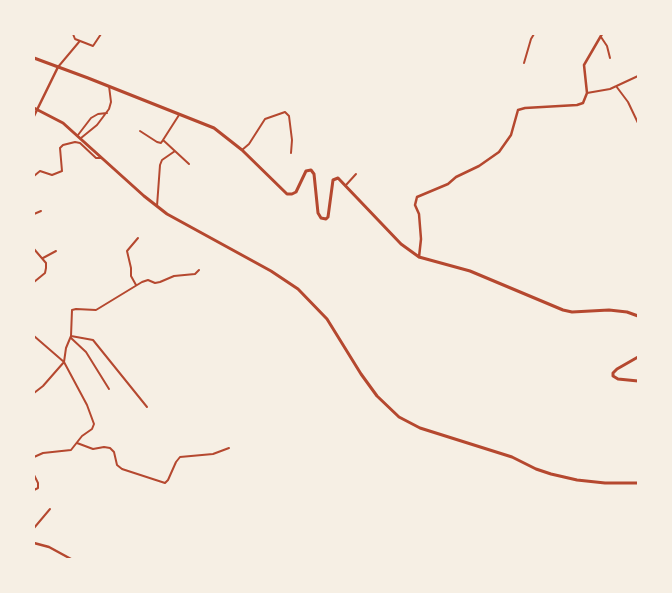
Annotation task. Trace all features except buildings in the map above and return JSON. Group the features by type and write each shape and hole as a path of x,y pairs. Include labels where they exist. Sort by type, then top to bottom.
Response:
{"main road":[{"path":"34,58 180,113 214,128 242,150 287,194 296,192 306,171 313,171 319,215 324,219 326,219 330,212 333,180 338,178 401,244 419,257 470,271 564,310 572,312 609,310 638,316"},
{"path":"35,111 58,120 80,136 158,206 187,226 271,271 298,289 326,319 377,396 399,417 420,428 512,457 551,474 577,480 605,483 638,483"},
{"path":"638,357 613,373 613,376 618,379 638,381"}],"street":[{"path":"73,34 79,41 93,46 101,34"},
{"path":"524,63 534,34"},
{"path":"602,35 610,58"},
{"path":"419,257 421,239 420,218 415,205 417,197 448,184 456,177 479,166 499,152 511,135 518,110 581,105 587,93 584,65 602,35"},
{"path":"35,111 58,67 79,41"},
{"path":"587,93 602,91 638,76"},
{"path":"80,136 97,125 107,113 111,102 109,86"},
{"path":"616,86 628,102 638,123"},
{"path":"242,150 249,144 265,119 285,112 289,116 292,140 291,152"},
{"path":"80,136 91,118 98,114 107,113"},
{"path":"140,131 161,143 180,113"},
{"path":"163,140 190,164"},
{"path":"34,174 40,172 52,175 62,170 60,148 75,142 80,143 96,158 104,158"},
{"path":"158,206 160,165 162,160 175,152"},
{"path":"346,185 356,174"},
{"path":"34,214 41,211"},
{"path":"136,285 131,276 127,251 138,238"},
{"path":"34,249 46,263 44,273 34,282"},
{"path":"43,258 56,251"},
{"path":"34,393 43,386 64,362 66,348 71,337 72,310 96,310 136,285 148,280 155,283 174,276 195,274 199,270"},
{"path":"34,336 64,362 94,421 92,429 82,436 69,451 43,453 34,457"},
{"path":"71,337 86,352 109,390"},
{"path":"71,337 93,340 147,407"},
{"path":"77,443 93,449 110,448 114,452 117,465 122,469 165,483 180,457 213,454 229,448"},
{"path":"34,475 38,483 38,488 34,490"},
{"path":"34,528 50,508"},
{"path":"34,544 49,547 71,559"}]}
